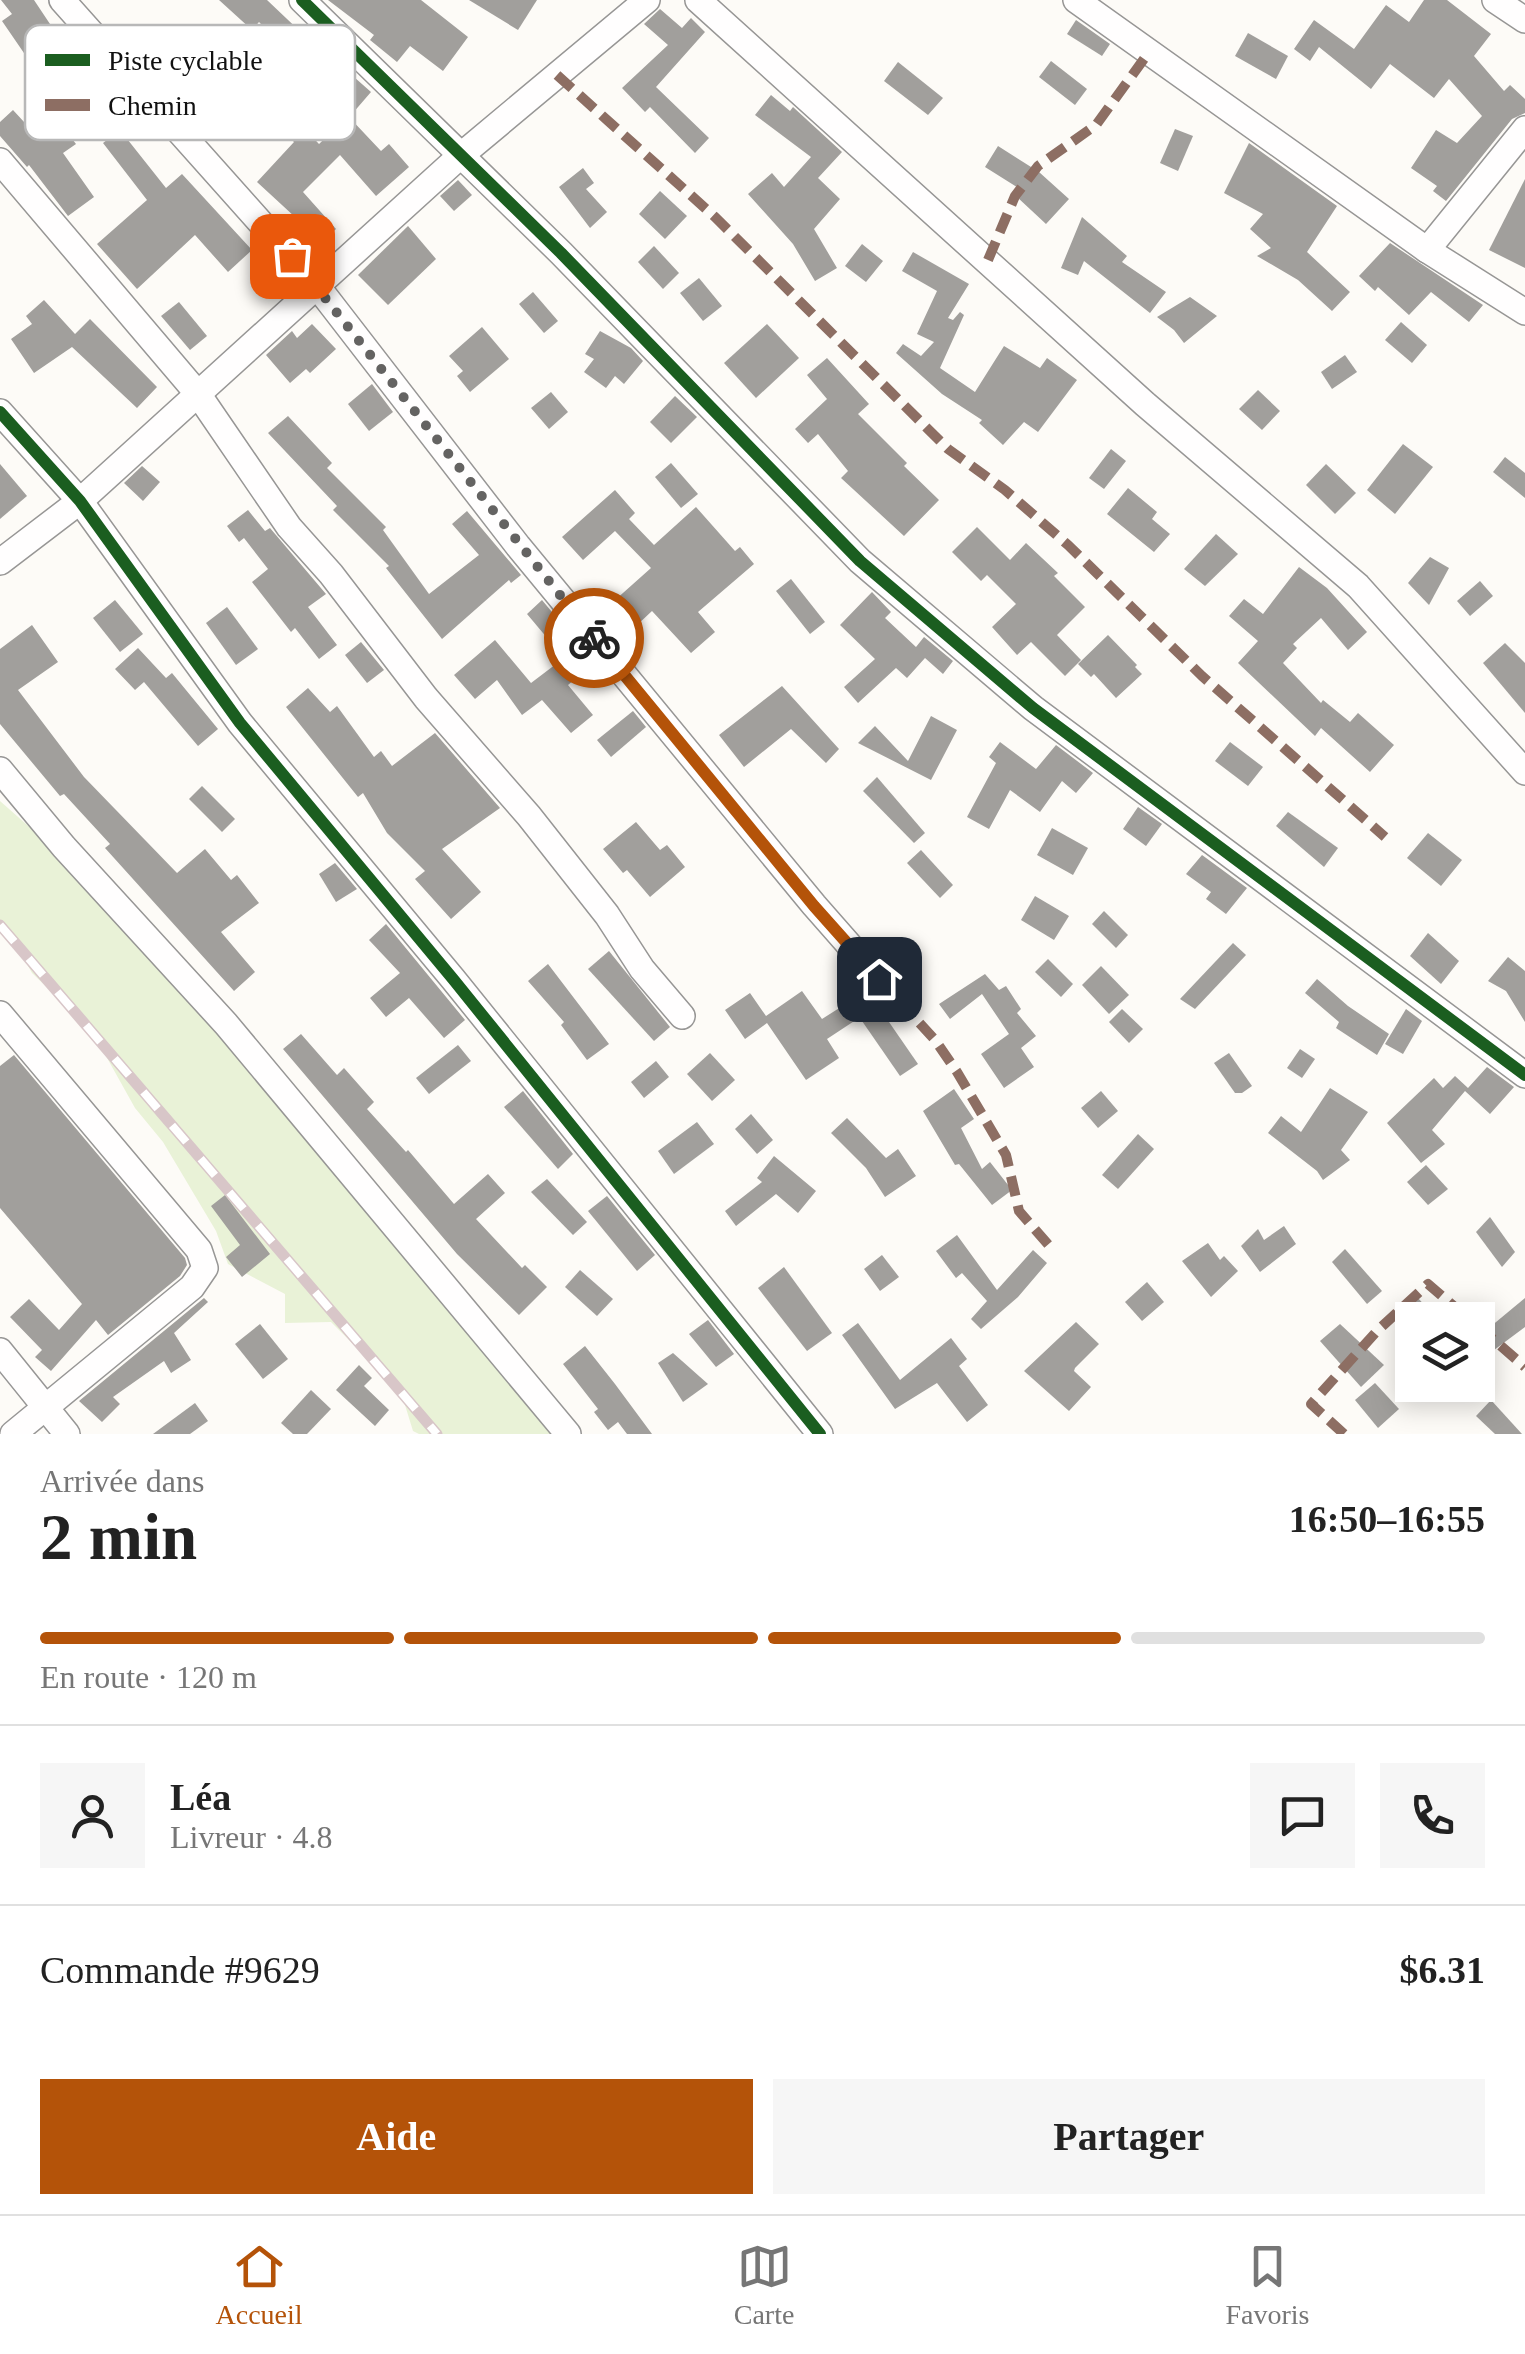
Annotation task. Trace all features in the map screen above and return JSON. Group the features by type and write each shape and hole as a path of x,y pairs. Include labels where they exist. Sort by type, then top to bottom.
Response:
{"street":[{"path":"62,0 84,25"},
{"path":"302,0 329,25"},
{"path":"0,562 80,502 460,157 646,0"},
{"path":"698,0 1144,404 1358,586 1525,772"},
{"path":"1076,0 1427,250 1525,312"},
{"path":"1495,0 1525,20"},
{"path":"355,48 460,157 562,253 860,561 1033,708 1525,1075"},
{"path":"1427,250 1525,129"},
{"path":"187,140 317,286 518,546 814,906 879,979"},
{"path":"0,161 198,394 289,527 331,574 426,698 529,816 606,914 642,969 682,1016"},
{"path":"0,412 80,502 240,723 453,979 820,1434"},
{"path":"0,770 226,1024 568,1434"},
{"path":"0,1014 199,1250 205,1268 192,1288 13,1434"},
{"path":"0,1351 67,1434"}],"green space":[{"path":"0,801 60,854 579,1434 419,1434 413,1431 401,1392 331,1322 285,1323 285,1294 228,1264 216,1231 163,1142 135,1108 92,1031 32,973 0,923"}],"building":[{"path":"1,0 34,0 51,25 25,25 25,55 2,21 12,14"},
{"path":"219,0 267,0 293,25 259,22 246,25"},
{"path":"328,0 421,0 468,37 443,71 410,46 397,62 370,40 374,35"},
{"path":"469,0 537,0 518,30"},
{"path":"1424,0 1447,0 1491,34 1474,56 1504,91 1510,85 1525,99 1525,113 1512,119 1446,201 1433,191 1437,186 1411,168 1436,130 1457,143 1482,116 1449,79 1434,98 1390,64 1371,89 1319,47 1310,61 1294,49 1314,20 1354,49 1386,5 1409,22"},
{"path":"660,9 682,28 691,18 705,32 656,87 709,138 695,153 650,107 645,112 622,88 668,45 644,24"},
{"path":"1076,20 1110,44 1102,56 1067,34"},
{"path":"1248,33 1288,56 1276,79 1235,56"},
{"path":"1051,61 1087,89 1075,105 1039,77"},
{"path":"898,62 943,98 928,115 884,81"},
{"path":"355,78 371,92 355,111"},
{"path":"771,95 790,111 793,107 842,152 818,178 840,199 814,229 837,268 815,281 793,244 748,194 772,173 784,187 811,157 755,115"},
{"path":"13,110 25,123 25,140 73,140 76,144 63,153 94,197 68,216 29,165 0,136 0,122"},
{"path":"355,123 381,151 389,144 409,167 376,196 340,155 303,192 336,229 309,253 285,226 295,217 257,182 294,142 355,140"},
{"path":"1175,129 1193,136 1178,171 1160,163"},
{"path":"128,140 166,188 182,174 252,250 228,272 195,235 137,289 97,244 147,200 103,143"},
{"path":"1249,143 1337,206 1307,252 1350,292 1332,311 1298,280 1257,256 1271,248 1250,229 1263,214 1224,193"},
{"path":"998,146 1039,172 1069,199 1046,224 1017,197 1023,191 985,167"},
{"path":"583,168 594,183 586,189 607,212 590,228 559,187"},
{"path":"1525,179 1525,268 1489,250"},
{"path":"458,180 472,195 454,211 440,196"},
{"path":"660,191 687,216 665,239 639,214"},
{"path":"1082,217 1127,256 1122,262 1166,292 1150,313 1084,261 1078,275 1061,268"},
{"path":"408,226 436,259 388,305 358,275"},
{"path":"1390,243 1483,305 1469,322 1431,292 1409,315 1378,287 1375,291 1359,276"},
{"path":"862,244 883,261 866,282 845,266"},
{"path":"654,246 679,273 663,289 638,262"},
{"path":"913,252 969,284 948,318 953,320 960,312 964,315 940,368 975,392 1004,346 1040,368 1047,358 1077,380 1038,432 1024,422 1003,445 979,423 982,420 942,394 896,353 903,344 921,356 934,342 917,334 937,291 902,271"},
{"path":"699,278 722,306 703,321 680,293"},
{"path":"533,292 558,321 544,333 519,304"},
{"path":"1190,297 1217,316 1184,343 1157,317"},
{"path":"44,300 75,334 90,319 157,387 137,408 72,347 34,373 11,339 32,324 26,316"},
{"path":"179,302 207,336 190,350 161,316"},
{"path":"1401,322 1427,345 1412,363 1385,340"},
{"path":"312,324 336,349 310,373 306,369 290,383 266,355 292,331 297,338"},
{"path":"767,324 799,358 756,398 724,363"},
{"path":"482,327 509,359 470,392 457,376 463,371 449,356"},
{"path":"600,331 631,348 643,361 624,384 615,376 606,388 584,372 594,359 585,354"},
{"path":"1345,355 1357,372 1332,389 1321,372"},
{"path":"827,358 869,404 858,414 939,500 904,536 841,478 848,471 818,434 808,443 795,429 827,399 807,375"},
{"path":"372,384 393,412 369,431 348,404"},
{"path":"1258,390 1280,411 1262,430 1239,409"},
{"path":"551,392 568,412 549,429 531,408"},
{"path":"675,396 697,417 671,443 650,422"},
{"path":"288,416 332,463 327,468 386,527 383,530 429,594 479,555 452,524 467,511 521,575 511,583 509,580 442,639 386,568 389,566 333,510 337,506 268,433"},
{"path":"1403,444 1433,467 1395,514 1367,490"},
{"path":"1111,449 1126,461 1104,489 1089,478"},
{"path":"1505,457 1525,473 1525,498 1493,472"},
{"path":"671,463 698,494 681,508 655,477"},
{"path":"0,464 27,496 0,519"},
{"path":"1326,464 1356,493 1335,514 1306,485"},
{"path":"142,466 160,482 143,501 124,483"},
{"path":"1128,488 1157,512 1152,519 1170,534 1154,552 1107,514"},
{"path":"615,490 635,513 629,519 654,545 696,507 735,551 740,547 754,564 698,612 715,632 691,653 652,611 636,626 614,601 651,568 615,531 583,560 562,537"},
{"path":"248,510 265,531 270,528 326,594 308,607 337,645 319,659 295,628 291,632 252,582 268,569 244,538 239,542 227,526"},
{"path":"977,527 1010,560 1026,543 1058,573 1054,576 1085,607 1057,635 1081,660 1065,676 1031,642 1017,655 992,627 1016,604 987,575 981,581 952,552"},
{"path":"1216,534 1238,554 1205,586 1184,569"},
{"path":"1430,557 1449,568 1429,605 1408,583"},
{"path":"1299,567 1327,588 1367,632 1348,650 1321,618 1293,644 1297,648 1283,663 1321,703 1323,700 1350,722 1358,713 1394,745 1370,772 1321,728 1315,736 1238,663 1258,641 1229,616 1244,599 1263,614"},
{"path":"791,579 825,622 810,634 776,591"},
{"path":"1480,581 1493,596 1470,616 1457,601"},
{"path":"872,592 891,612 885,618 916,647 924,637 953,661 943,674 925,658 907,678 896,668 858,703 844,687 875,659 840,625"},
{"path":"115,600 143,634 120,652 93,618"},
{"path":"542,600 594,663 568,685 593,715 571,733 542,700 522,715 497,680 475,699 454,675 495,640 531,683 564,658 527,614"},
{"path":"227,607 258,649 236,665 206,623"},
{"path":"32,625 58,662 18,690 84,777 177,873 205,849 231,880 237,875 259,903 221,932 255,972 234,991 105,848 110,844 64,794 60,796 0,724 0,649"},
{"path":"1108,635 1142,674 1116,698 1094,674 1091,677 1078,664"},
{"path":"361,642 384,670 367,683 345,655"},
{"path":"1505,643 1525,663 1525,713 1483,663"},
{"path":"138,648 166,678 172,673 218,729 198,746 144,682 135,690 115,669"},
{"path":"782,686 839,749 826,763 791,729 744,767 719,735"},
{"path":"308,688 330,712 337,706 374,757 381,751 392,766 435,733 500,808 442,849 481,892 451,919 415,879 425,871 387,833 363,793 358,797 286,707"},
{"path":"633,711 646,727 611,757 597,740"},
{"path":"931,716 957,730 931,780 858,743 875,726 908,761"},
{"path":"1000,742 1036,769 1056,745 1093,773 1076,793 1062,781 1040,812 1010,790 989,829 967,817 996,763 989,757"},
{"path":"1230,742 1263,767 1248,786 1215,761"},
{"path":"877,777 925,833 914,843 863,791"},
{"path":"202,786 235,819 222,832 189,799"},
{"path":"1138,807 1162,824 1146,846 1123,829"},
{"path":"1288,812 1338,848 1324,867 1276,826"},
{"path":"636,822 660,850 667,845 685,867 650,897 603,849"},
{"path":"1052,828 1088,848 1073,875 1037,855"},
{"path":"1428,833 1462,860 1441,886 1407,858"},
{"path":"921,850 953,885 940,898 907,863"},
{"path":"1202,855 1247,888 1226,914 1206,899 1211,892 1186,874"},
{"path":"335,863 357,889 336,902 319,874"},
{"path":"1035,896 1069,916 1054,940 1021,920"},
{"path":"1104,911 1128,935 1116,948 1092,924"},
{"path":"386,924 465,1020 444,1038 409,998 386,1017 370,998 400,973 369,940"},
{"path":"1428,933 1459,961 1441,984 1410,956"},
{"path":"1233,943 1246,955 1195,1009 1180,999"},
{"path":"609,951 670,1027 654,1041 588,969"},
{"path":"1508,957 1525,971 1525,1022 1506,991 1488,981"},
{"path":"1048,959 1073,984 1061,997 1035,972"},
{"path":"548,964 609,1044 587,1060 561,1025 564,1022 528,981"},
{"path":"1101,966 1129,995 1109,1014 1082,985"},
{"path":"985,974 999,990 1006,986 1021,1009 1017,1013 1036,1036 1021,1048 1034,1067 1004,1088 981,1054 1009,1034 982,994 950,1019 939,1004"},
{"path":"1317,979 1389,1034 1377,1055 1336,1028 1339,1022 1305,993"},
{"path":"802,991 822,1019 863,993 874,1008 827,1039 839,1058 806,1080 767,1023 745,1039 725,1010 750,993 766,1016"},
{"path":"880,1009 918,1064 900,1076 862,1021"},
{"path":"1122,1009 1143,1029 1129,1043 1109,1022"},
{"path":"1406,1009 1422,1021 1403,1054 1385,1044"},
{"path":"301,1034 337,1075 344,1068 374,1102 367,1109 454,1204 488,1174 505,1193 476,1219 522,1268 525,1265 547,1287 519,1315 457,1254 283,1049"},
{"path":"458,1045 471,1061 429,1094 416,1078"},
{"path":"1300,1049 1315,1059 1302,1078 1287,1068"},
{"path":"710,1053 735,1080 712,1101 687,1074"},
{"path":"1229,1053 1252,1086 1242,1093 1235,1093 1214,1063"},
{"path":"14,1055 187,1265 180,1276 108,1335 96,1320 51,1371 35,1357 42,1350 10,1317 29,1299 59,1330 82,1304 0,1208 0,1066"},
{"path":"656,1061 669,1077 644,1098 631,1082"},
{"path":"1487,1067 1514,1087 1490,1114 1465,1091 1432,1130 1445,1144 1421,1163 1387,1123 1434,1078 1443,1088 1455,1076 1468,1088"},
{"path":"1330,1088 1368,1112 1341,1150 1350,1160 1323,1180 1268,1133 1281,1116 1301,1132"},
{"path":"954,1089 974,1119 961,1128 982,1169 990,1162 1012,1190 992,1205 959,1164 955,1165 923,1111"},
{"path":"523,1091 573,1154 558,1169 504,1107"},
{"path":"1101,1091 1118,1111 1098,1128 1081,1108"},
{"path":"751,1114 773,1140 757,1154 735,1129"},
{"path":"847,1118 886,1158 898,1149 916,1176 885,1197 866,1168 831,1133"},
{"path":"697,1122 714,1144 674,1174 658,1151"},
{"path":"1138,1134 1154,1149 1118,1189 1102,1175"},
{"path":"774,1156 816,1191 798,1213 776,1194 736,1226 725,1211 762,1182 757,1178"},
{"path":"1426,1165 1448,1189 1428,1205 1407,1182"},
{"path":"547,1179 587,1222 573,1235 531,1192"},
{"path":"225,1195 270,1254 242,1277 226,1257 240,1245 211,1206"},
{"path":"607,1196 655,1255 637,1271 588,1211"},
{"path":"1490,1217 1515,1252 1502,1267 1476,1232"},
{"path":"1284,1226 1296,1244 1260,1272 1241,1246 1258,1229 1264,1240"},
{"path":"957,1235 997,1290 1033,1250 1047,1263 1018,1297 981,1329 971,1319 987,1301 962,1273 956,1278 936,1251"},
{"path":"1208,1243 1220,1260 1224,1256 1238,1271 1211,1297 1182,1261"},
{"path":"1345,1249 1382,1291 1367,1304 1332,1262"},
{"path":"882,1255 899,1277 880,1291 864,1269"},
{"path":"784,1267 832,1333 807,1351 758,1288"},
{"path":"580,1270 613,1299 597,1316 565,1287"},
{"path":"1147,1282 1164,1302 1142,1321 1125,1302"},
{"path":"204,1298 208,1302 174,1333 191,1360 171,1373 164,1361 113,1397 120,1404 102,1422 79,1401"},
{"path":"1525,1298 1525,1327 1495,1349 1495,1323"},
{"path":"708,1320 734,1354 716,1367 689,1334"},
{"path":"1076,1322 1099,1344 1075,1368 1091,1387 1069,1411 1024,1371"},
{"path":"858,1323 900,1380 951,1338 967,1359 959,1366 988,1405 967,1422 937,1383 895,1409 842,1335"},
{"path":"260,1324 288,1359 263,1379 235,1344"},
{"path":"1340,1324 1384,1365 1361,1387 1320,1341"},
{"path":"585,1346 652,1434 627,1434 618,1422 608,1430 594,1412 598,1409 563,1364"},
{"path":"673,1353 708,1384 683,1402 658,1363"},
{"path":"359,1365 372,1378 364,1386 389,1410 375,1426 336,1390"},
{"path":"1375,1383 1399,1409 1378,1428 1355,1400"},
{"path":"311,1390 331,1409 307,1434 293,1434 281,1423"},
{"path":"1493,1402 1522,1434 1495,1434 1476,1416"},
{"path":"195,1403 208,1421 190,1434 153,1434"}],"railway":[{"path":"0,925 437,1434"}],"marked path":[{"path":"988,260 1015,196 1038,166 1096,125 1149,52"},
{"path":"557,75 715,217 948,449 1005,490 1068,545 1202,676 1385,837"},
{"path":"879,979 935,1040 957,1072 1006,1155 1019,1211 1052,1249"},
{"path":"1408,1302 1428,1284 1449,1302"},
{"path":"1344,1434 1311,1404 1395,1314"},
{"path":"1495,1341 1525,1367"}],"cycle path":[{"path":"302,0 328,25"},
{"path":"355,52 561,253 860,561 1033,708 1525,1075"},
{"path":"0,412 80,501 240,723 453,979 820,1434"}],"way so far":[{"path":"292,256 594,638"}],"route":[{"path":"594,638 814,906 879,979"}]}
